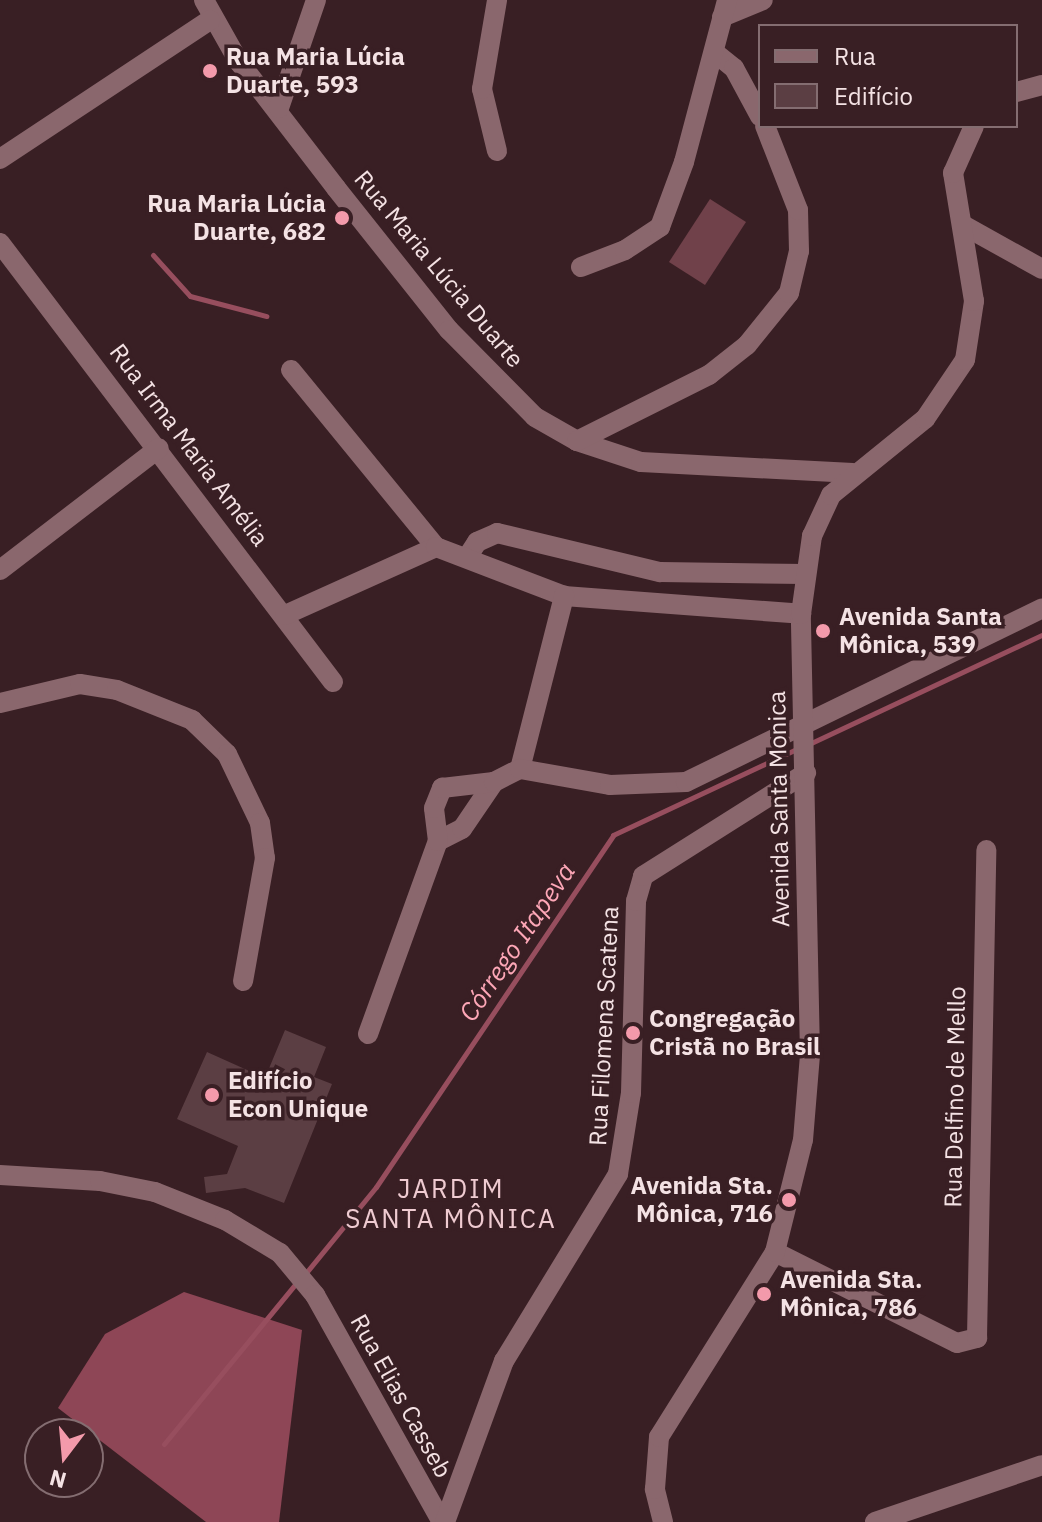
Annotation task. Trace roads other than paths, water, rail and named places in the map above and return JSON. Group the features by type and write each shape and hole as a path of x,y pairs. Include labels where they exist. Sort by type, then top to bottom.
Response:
{"street":[{"path":"279,108 316,0"},
{"path":"497,0 482,89 497,151"},
{"path":"581,267 645,240 660,227 714,52 724,9 763,0"},
{"path":"0,159 207,10"},
{"name":"Rua Maria Lúcia Duarte","path":"207,10 449,330 535,417 577,441 677,467 853,473"},
{"path":"714,52 734,68 758,112"},
{"path":"1018,91 1042,85"},
{"path":"577,441 709,375 747,345 789,293 799,251 798,210 766,128"},
{"name":"Avenida Santa Monica","path":"663,1522 654,1475 659,1437 671,1409 775,1252 796,1181 810,1054 801,614 805,574 820,512 853,473 925,419 965,360 974,301 953,173 973,128"},
{"path":"963,225 1042,269"},
{"name":"Rua Irma Maria Amélia","path":"0,243 159,448 333,682"},
{"path":"291,370 436,547 468,556 564,596 801,614"},
{"path":"0,570 159,448"},
{"path":"468,556 477,542 497,533 660,572 805,574"},
{"path":"285,615 436,547"},
{"path":"520,769 564,596"},
{"path":"368,1034 438,841 436,798 442,788 459,783 494,782 520,769 610,785 686,782 805,728 1042,608"},
{"path":"0,703 80,684 117,690 192,720 227,754 260,823 265,858 243,981"},
{"name":"Rua Filomena Scatena","path":"444,1522 504,1361 618,1174 631,1093 636,901 643,876 806,766"},
{"path":"438,841 462,829 494,782"},
{"name":"Rua Delfino de Mello","path":"775,1252 930,1331 974,1343 981,1313 978,1146 986,850"},
{"name":"Rua Elias Casseb","path":"0,1175 100,1181 155,1192 225,1220 280,1253 312,1291 444,1522"},
{"path":"875,1522 1042,1465"}],"waterway":[{"path":"153,255 190,296 266,316"},
{"name":"Córrego Itapeva","path":"809,744 1042,635"},
{"name":"Córrego Itapeva","path":"305,1274 376,1187 613,835 799,748"},
{"name":"Córrego Itapeva","path":"164,1444 298,1281"}],"place":[{"name":"Rua Maria Lúcia Duarte, 593","path":"210,71"},
{"name":"Rua Maria Lúcia Duarte, 682","path":"342,218"},
{"name":"Avenida Santa Mônica, 539","path":"823,631"},
{"name":"Congregação Cristã no Brasil","path":"633,1033"},
{"name":"Edifício Econ Unique","path":"212,1095"},
{"name":"Avenida Sta. Mônica, 716","path":"789,1200"},
{"name":"Avenida Sta. Mônica, 786","path":"764,1294"}],"district":[{"name":"JARDIM SANTA MÔNICA","path":"451,1204"}]}
